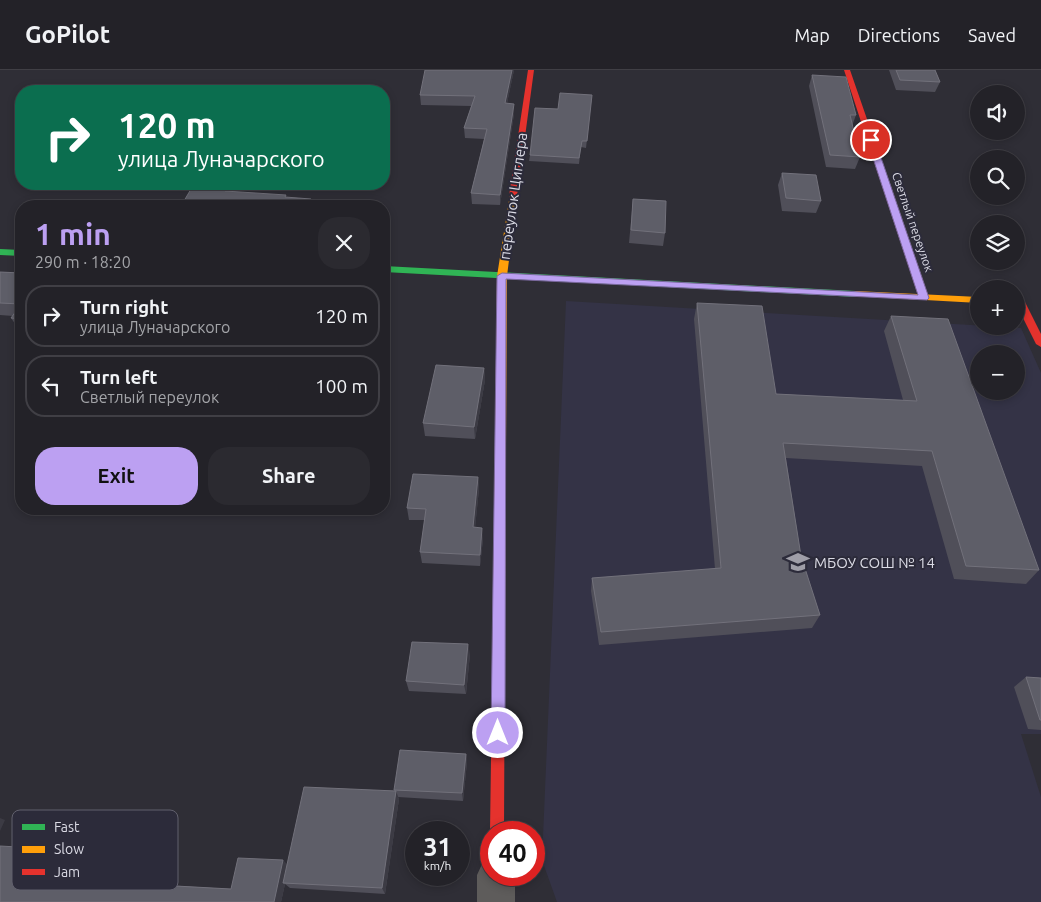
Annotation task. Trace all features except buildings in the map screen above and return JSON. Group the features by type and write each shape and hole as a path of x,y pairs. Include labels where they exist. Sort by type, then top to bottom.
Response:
{"street":[{"name":"переулок Циглера","path":"497,821 502,276 530,70"},
{"name":"Светлый переулок","path":"848,70 924,298"},
{"path":"0,252 15,253"},
{"path":"390,269 970,300"},
{"path":"1025,302 1034,302"},
{"path":"1025,315 1041,344"},
{"path":"496,886 496,902"}],"shaded area":[{"name":"МБОУ СОШ № 14","path":"566,301 970,325 970,335 1024,335 1041,373 1041,734 1021,734 1041,797 1041,902 557,902 545,868 544,821"}],"traffic: fast":[{"path":"0,252 15,253"},
{"path":"390,269 856,294"}],"traffic: slow":[{"path":"499,614 502,276 513,196"},
{"path":"856,294 970,300"}],"traffic: jam":[{"path":"513,196 531,70"},
{"path":"847,70 924,298"},
{"path":"1025,312 1041,344"},
{"path":"497,821 499,614"}],"place":[{"name":"МБОУ СОШ № 14","path":"798,562"}],"route":[{"path":"498,733 502,276 924,298 871,140"}]}
